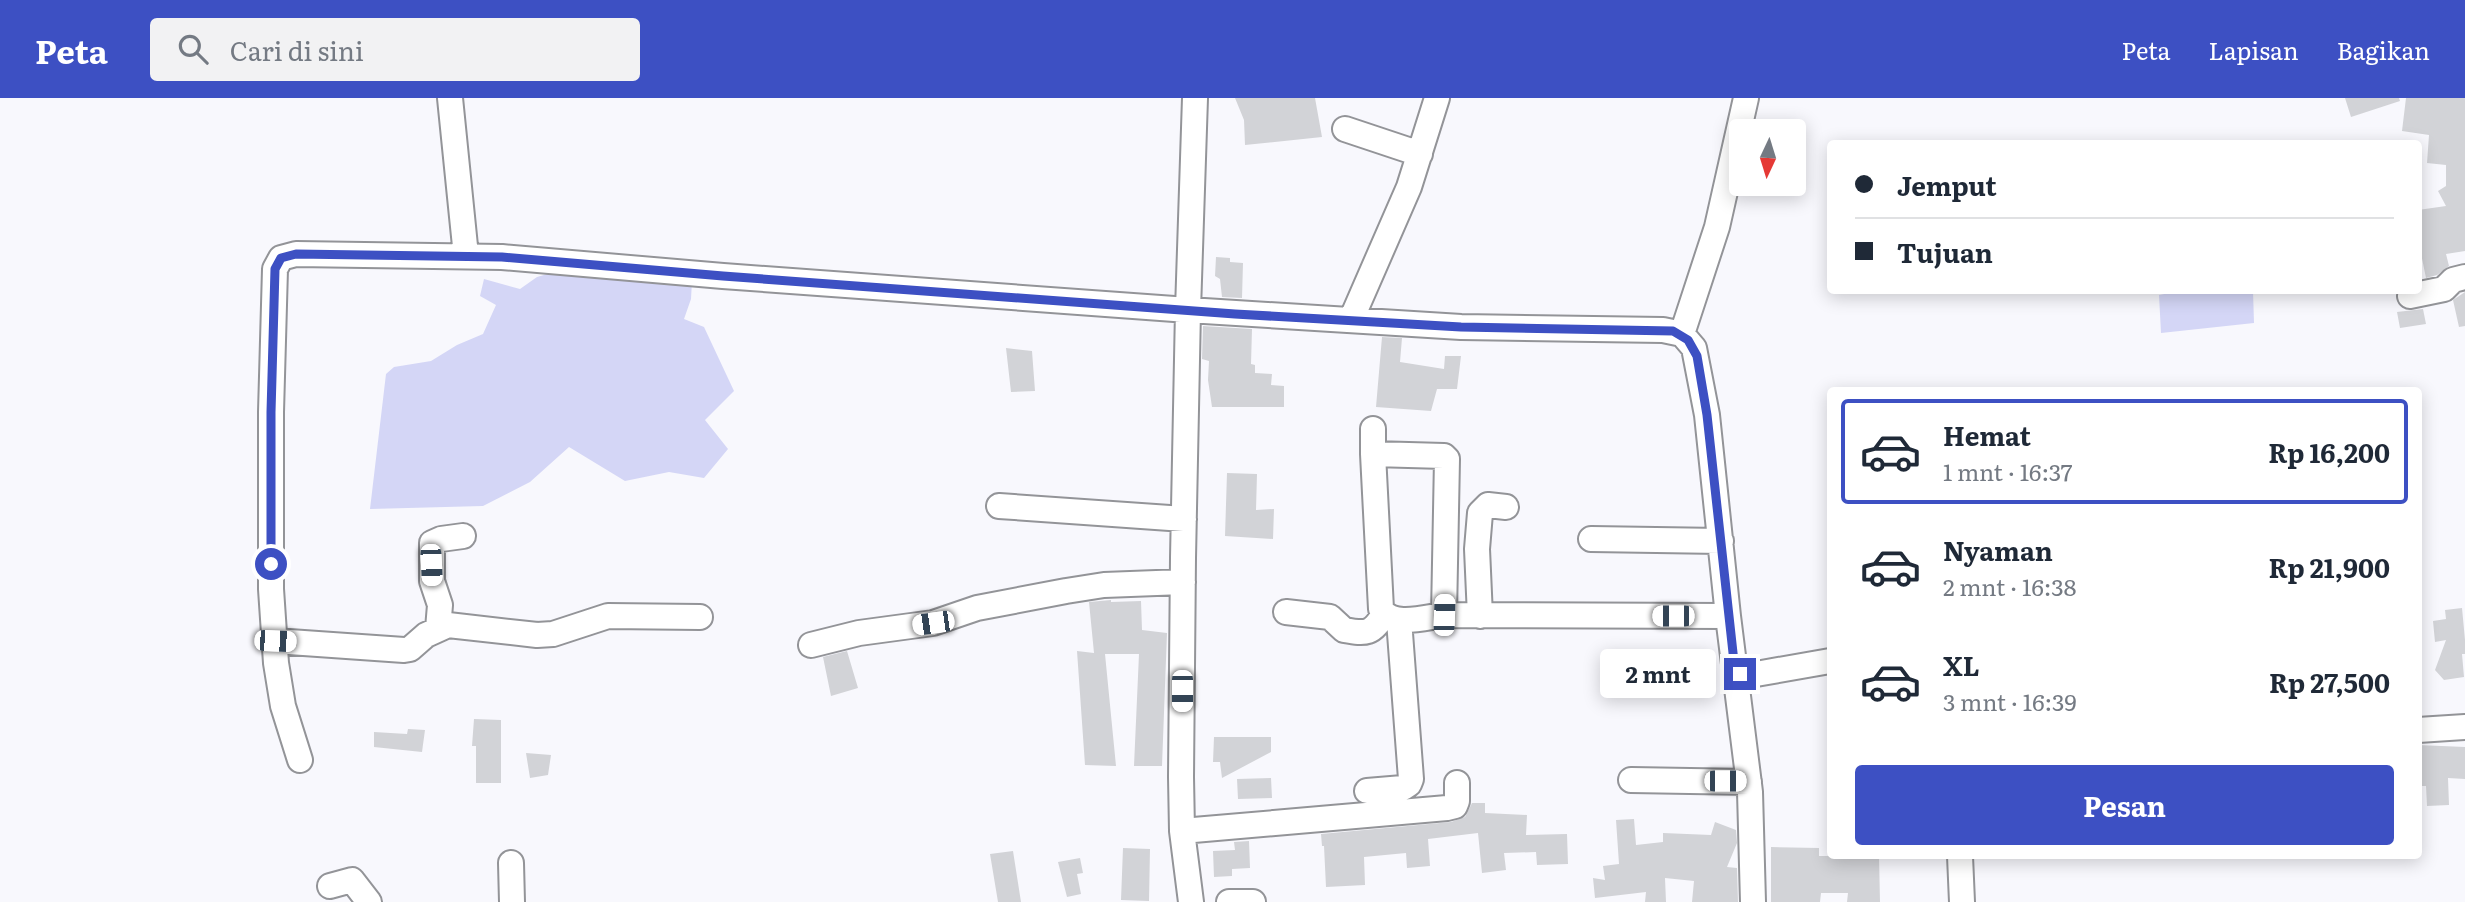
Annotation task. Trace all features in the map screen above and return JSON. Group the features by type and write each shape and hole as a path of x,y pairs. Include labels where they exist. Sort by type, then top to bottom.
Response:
{"street":[{"path":"450,98 466,256"},
{"path":"1191,902 1182,831 1182,582 1195,98"},
{"path":"1351,320 1409,187 1437,98"},
{"path":"1682,334 1717,227 1746,98"},
{"path":"1345,129 1420,153"},
{"path":"300,760 283,706 271,589 271,412 277,263 281,258 296,254 502,257 1188,310 1461,327 1663,330 1682,334 1694,348 1707,415 1728,617 1749,782 1753,902"},
{"path":"2422,294 2444,289 2453,280 2465,278"},
{"path":"2410,296 2420,294"},
{"path":"1367,791 1402,788 1409,784 1411,779 1392,617 1381,609 1373,429"},
{"path":"1373,454 1417,454 1444,456 1447,459 1444,615"},
{"path":"1480,615 1477,549 1480,513 1489,505 1506,506"},
{"path":"999,506 1184,519"},
{"path":"438,629 440,605 433,587 432,544 441,539 463,536"},
{"path":"1591,539 1721,541"},
{"path":"811,645 859,633 933,623 977,608 1066,591 1104,585 1182,582"},
{"path":"1286,612 1330,617 1344,630 1368,632 1392,617 1728,617"},
{"path":"275,641 404,650 448,625 537,635 553,634 608,616 700,617"},
{"path":"1735,671 1746,675 1756,674 1827,662"},
{"path":"2422,730 2465,727"},
{"path":"1631,780 1749,782"},
{"path":"1182,831 1447,808 1455,806 1457,802 1457,783"},
{"path":"1960,859 1962,902"},
{"path":"511,863 512,902"},
{"path":"330,886 352,880 369,902"},
{"path":"1228,902 1253,902"}],"shaded area":[{"path":"558,271 692,281 691,299 684,319 704,327 734,391 705,420 728,449 704,478 669,472 625,481 569,447 530,482 483,506 370,509 386,374 394,367 431,361 457,345 483,334 496,305 480,296 484,279 520,289 537,277"},
{"path":"2253,294 2254,323 2161,333 2159,295"}],"building":[{"path":"1235,98 1315,98 1322,137 1245,145 1244,120"},
{"path":"2345,98 2399,98 2400,101 2351,117"},
{"path":"2406,98 2465,98 2465,251 2446,254 2449,266 2437,275 2426,278 2422,258 2422,209 2446,206 2438,191 2446,186 2446,165 2427,163 2429,135 2402,131"},
{"path":"1216,257 1243,263 1242,298 1222,297 1220,279 1215,276"},
{"path":"2465,292 2465,326 2459,327 2453,300"},
{"path":"2423,309 2426,324 2400,328 2397,312"},
{"path":"1203,326 1252,329 1251,364 1255,365 1255,373 1272,374 1271,385 1284,386 1284,407 1212,407 1208,380 1209,361 1202,359"},
{"path":"1382,337 1402,338 1400,362 1444,369 1445,356 1461,356 1457,389 1437,389 1431,411 1376,407"},
{"path":"1006,348 1032,351 1035,391 1011,392"},
{"path":"1227,473 1257,474 1256,510 1274,509 1273,539 1225,536"},
{"path":"1141,601 1142,630 1167,633 1162,766 1134,766 1139,654 1105,654 1116,766 1085,765 1077,651 1094,653 1089,602"},
{"path":"2462,608 2464,677 2444,680 2435,670 2446,640 2435,642 2433,621 2446,619 2445,610"},
{"path":"847,651 858,688 831,696 823,657"},
{"path":"474,719 501,720 501,783 476,783 476,746 472,746"},
{"path":"408,729 425,730 422,752 374,747 374,732 407,734"},
{"path":"1214,737 1271,737 1271,752 1222,778 1220,762 1213,762"},
{"path":"2422,745 2465,747 2465,779 2448,778 2449,805 2427,806 2426,786 2422,786"},
{"path":"526,753 551,755 548,775 530,778"},
{"path":"1271,778 1272,798 1238,799 1237,779"},
{"path":"1472,803 1485,803 1485,813 1527,815 1526,835 1567,834 1568,864 1537,865 1536,852 1504,853 1506,870 1482,873 1478,833 1428,839 1430,866 1407,868 1406,853 1364,857 1365,885 1326,887 1321,834 1451,822 1465,817"},
{"path":"1634,819 1636,845 1663,842 1663,833 1711,835 1715,822 1736,830 1737,843 1727,867 1737,868 1738,902 1692,902 1694,881 1665,878 1666,902 1645,902 1646,892 1595,898 1593,878 1605,880 1603,866 1619,864 1616,820"},
{"path":"1249,841 1250,868 1232,869 1232,876 1214,877 1213,851 1235,850 1234,842"},
{"path":"1771,847 1819,848 1819,856 1827,856 1827,859 1879,859 1880,902 1847,902 1848,893 1821,893 1820,902 1771,902"},
{"path":"1123,848 1150,849 1149,901 1121,900"},
{"path":"1013,851 1021,902 998,902 990,854"},
{"path":"1080,858 1083,873 1077,874 1081,894 1067,897 1058,862"}],"route":[{"path":"271,564 275,269 281,258 296,254 502,257 1235,314 1461,327 1663,330 1682,334 1697,356 1707,415 1735,671 1740,674"}]}
